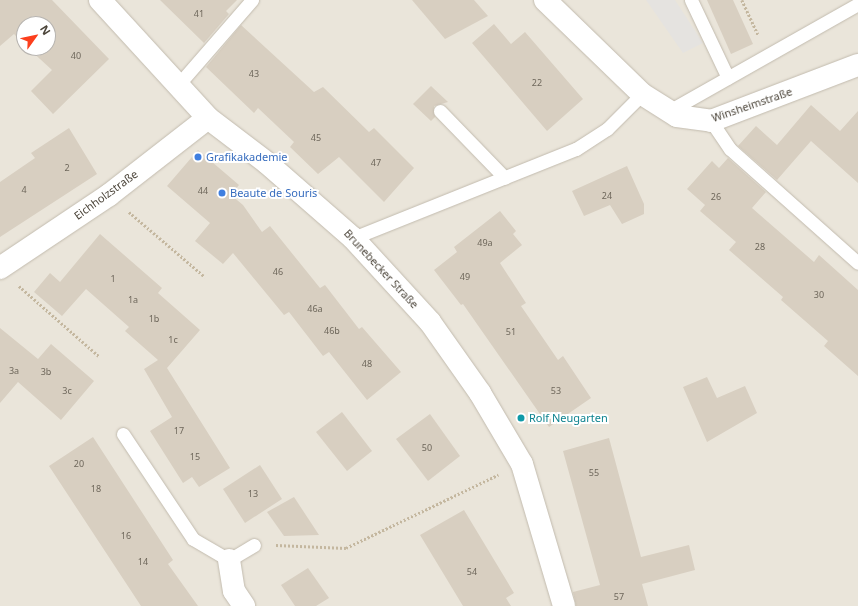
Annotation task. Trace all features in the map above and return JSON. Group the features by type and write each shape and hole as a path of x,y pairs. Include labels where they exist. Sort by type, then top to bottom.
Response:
{"street":[{"name":"Brunebecker Straße","path":"100,0 208,118 267,163 353,238 430,322 480,393 522,464 564,606"},
{"name":"Winsheimstraße","path":"545,0 642,94 677,116 711,121 857,67"},
{"name":"Eichholzstraße","path":"0,268 109,195 208,118"},
{"path":"230,560 234,591 244,606"}],"lane":[{"path":"178,86 252,0"},
{"path":"691,0 728,78"},
{"path":"668,111 858,4"},
{"path":"353,238 576,149 607,129 642,94"},
{"path":"440,111 505,178"},
{"path":"711,121 730,150 858,263"},
{"path":"123,434 193,539 230,560 254,544"}],"path":[{"path":"742,0 767,55"},
{"path":"109,195 205,277"},
{"path":"18,285 100,356"},
{"path":"254,544 346,548 522,464"}],"shaded area":[{"path":"0,0 858,0 858,606 0,606"},
{"path":"646,0 675,0 703,43 683,53"}],"building":[{"path":"0,0 52,0 109,59 53,114 31,91 52,70 37,56 56,56 56,16 16,16 16,36 14,34 0,46"},
{"path":"160,0 237,0 226,11 229,14 204,43"},
{"path":"412,0 474,0 488,16 445,39"},
{"path":"707,0 733,0 753,44 731,54"},
{"path":"494,24 511,44 525,32 583,99 547,131 472,43"},
{"path":"241,25 314,92 323,87 369,132 374,128 414,168 384,202 339,157 318,174 290,147 294,142 258,108 254,113 206,67"},
{"path":"431,86 448,102 434,106 435,117 431,121 413,104"},
{"path":"811,105 840,131 858,111 858,183 811,141 777,180 738,146 756,126 777,145"},
{"path":"69,128 97,174 0,237 0,182 35,158 31,153"},
{"path":"198,150 239,185 231,195 243,205 262,232 270,226 320,288 325,285 359,329 362,327 401,372 367,400 329,352 323,356 289,312 284,315 233,253 223,264 195,241 210,223 167,186"},
{"path":"728,158 766,192 752,208 814,262 819,255 858,290 858,376 824,346 828,341 781,300 783,297 729,250 736,242 700,211 705,205 687,189 712,161 719,168"},
{"path":"627,166 644,204 644,214 622,224 610,205 584,216 572,191"},
{"path":"500,211 516,231 513,234 522,245 500,263 526,303 521,306 558,360 563,356 591,398 549,427 463,304 461,305 434,270 457,252 454,247"},
{"path":"100,234 162,288 158,293 200,330 167,368 230,468 199,487 192,477 183,483 150,431 172,417 144,369 158,360 125,331 129,327 86,289 62,316 34,292 50,273 60,282"},
{"path":"0,328 38,359 51,344 94,381 61,420 18,382 0,403"},
{"path":"707,377 717,398 745,386 757,413 707,442 683,387"},
{"path":"342,412 372,451 347,471 316,432"},
{"path":"430,414 460,456 428,481 396,439"},
{"path":"93,437 173,560 168,564 198,606 141,606 49,466"},
{"path":"609,438 641,557 689,545 695,570 642,584 648,606 576,606 573,592 600,585 563,451"},
{"path":"260,465 282,499 245,523 223,489"},
{"path":"294,497 319,535 284,536 267,512"},
{"path":"464,510 514,593 506,598 511,606 463,606 420,535"},
{"path":"308,568 329,598 316,606 295,606 281,585"}],"place":[{"name":"Grafikakademie","path":"198,157"},
{"name":"Beaute de Souris","path":"222,193"},
{"name":"Rolf Neugarten","path":"521,418"}]}
